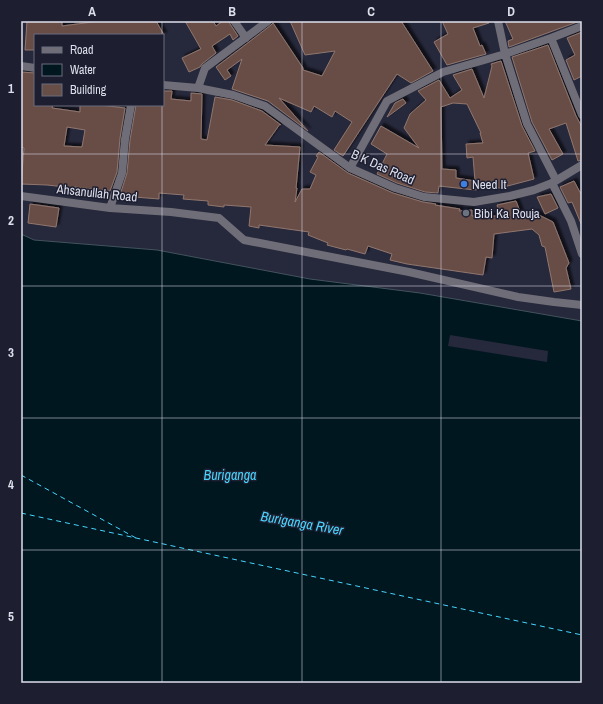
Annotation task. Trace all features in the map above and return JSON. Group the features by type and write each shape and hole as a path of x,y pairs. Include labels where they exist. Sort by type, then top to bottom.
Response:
{"street":[{"path":"234,21 246,38"},
{"path":"198,88 204,68 268,21"},
{"path":"498,21 504,54 527,124 571,221 582,254"},
{"path":"350,168 387,101 443,72 504,54 582,26"},
{"path":"551,38 582,115"},
{"path":"21,66 34,68"},
{"name":"B K Das Road","path":"164,85 198,88 234,94 265,106 350,168 395,188 424,197 474,202 510,196 534,190 554,182 582,165"},
{"path":"110,208 122,173 125,138 131,106"},
{"name":"Ahsanullah Road","path":"21,196 110,208 171,212 219,218 244,240 409,272 518,297 582,305"}],"water":[{"name":"Buriganga","path":"21,234 34,240 157,250 310,279 420,293 582,321 582,683 21,683"}],"pier":[{"path":"450,335 548,351 547,362 448,346"}],"building":[{"path":"27,21 62,21 62,26 100,21 156,21 163,34 34,34 34,50 25,50"},
{"path":"185,21 213,21 216,26 223,21 229,21 238,36 233,40 230,34 212,46 216,53 200,67 189,72 182,58 201,49"},
{"path":"290,21 401,21 433,71 411,83 397,74 343,156 334,150 352,122 335,111 332,117 314,106 311,112 279,98 308,131 268,101 232,89 242,59 227,70 231,76 225,80 216,67 273,23 303,70 322,76 335,51 305,55"},
{"path":"442,21 489,21 489,23 473,28 480,46 482,45 486,54 447,65 434,42 448,34"},
{"path":"505,21 580,21 509,47 508,41 513,39"},
{"path":"582,32 582,76 574,80 566,60 575,55 567,38"},
{"path":"548,45 576,116 582,127 582,160 578,161 566,123 549,129 563,154 552,160 532,122 512,57"},
{"path":"501,61 522,126 535,151 528,153 534,179 500,188 489,187 475,190 439,186 438,193 425,192 397,183 377,174 387,154 371,144 381,126 419,148 404,128 410,114 426,100 418,91 439,80 450,98 462,90 453,75 472,69 484,98 492,66 491,64","holes":["453,103 467,104 481,133 483,143 466,144 467,158 473,157 475,181 456,178 456,170 442,169 441,107"]},
{"path":"21,72 34,73 34,106 53,106 52,108 80,112 80,106 108,106 125,108 120,138 117,172 110,191 21,184 24,148 21,147","holes":["67,127 85,130 82,147 64,146"]},
{"path":"164,91 172,91 171,99 191,101 191,93 202,94 201,139 207,140 215,97 232,100 262,111 280,124 265,145 300,147 295,202 302,189 310,189 316,175 310,172 319,152 348,173 393,193 423,202 436,204 435,205 460,209 459,211 472,210 472,216 500,216 497,205 516,201 522,217 535,213 553,222 569,263 566,268 571,289 554,292 545,247 542,246 539,235 532,229 494,234 492,258 486,257 483,275 407,264 390,260 392,254 368,246 365,254 346,250 327,245 328,243 308,235 309,232 259,225 259,228 249,226 251,207 224,205 224,207 208,205 208,201 183,199 184,195 159,193 159,199 122,196 123,192 121,192 127,173 130,140 136,106 164,106"},
{"path":"403,99 406,103 387,117 395,103"},
{"path":"574,181 582,196 582,226 572,202 568,203 560,187"},
{"path":"551,194 558,208 545,214 537,197"},
{"path":"30,204 59,208 56,227 28,223"}],"ferry route":[{"path":"21,475 136,538"},
{"path":"21,513 582,635"}],"place":[{"name":"Need It","path":"464,184"},
{"name":"Bibi Ka Rouja","path":"466,213"}],"water label":[{"name":"Buriganga River","path":"302,523"}]}
